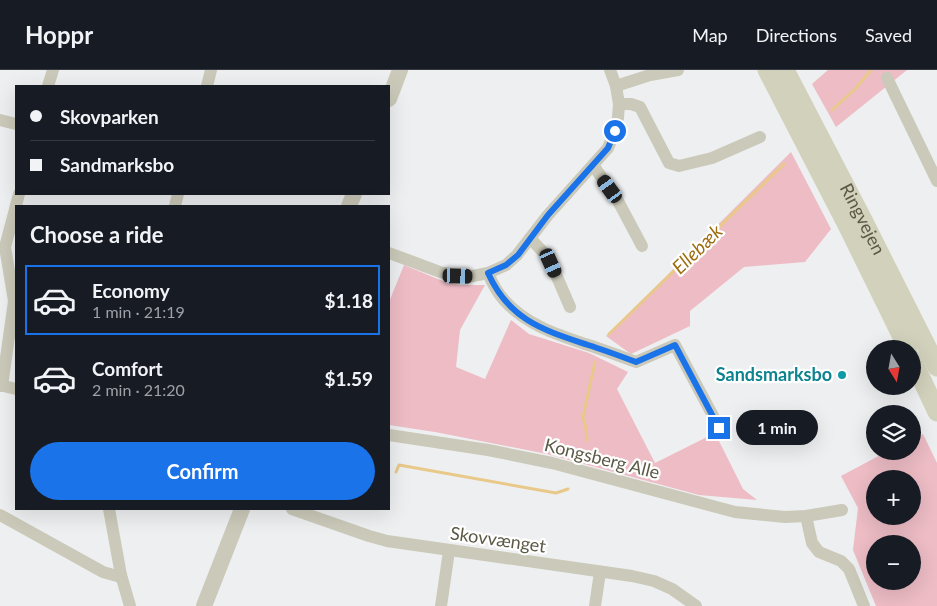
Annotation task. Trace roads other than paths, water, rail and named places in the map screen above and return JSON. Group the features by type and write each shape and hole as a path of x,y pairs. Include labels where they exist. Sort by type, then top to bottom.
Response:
{"main road":[{"name":"Ringvejen","path":"767,70 904,340"},
{"name":"Ringvejen","path":"785,70 937,368"},
{"path":"921,378 937,412"}],"street":[{"path":"48,85 53,70"},
{"path":"207,85 211,70"},
{"path":"390,96 400,70"},
{"path":"390,253 440,272 458,276 488,273 506,265 518,255 548,215 608,148 616,124 619,104 616,86 610,70"},
{"path":"616,86 678,70"},
{"path":"887,78 937,181"},
{"path":"619,104 631,104 640,107 669,163 674,165 679,166 712,158 760,137"},
{"path":"0,120 15,124"},
{"path":"593,165 618,201 642,246"},
{"path":"15,212 5,247 14,301 1,386 15,390"},
{"path":"530,238 551,263 570,307"},
{"path":"488,273 494,287 503,300 519,315 537,326 575,341 636,362 675,345 719,428"},
{"name":"Kongsberg Alle","path":"390,435 488,450 552,463 735,512 777,516 806,516 842,510"},
{"path":"109,510 130,606"},
{"path":"204,606 242,510"},
{"name":"Skovvænget","path":"295,510 387,541 654,580 672,589 696,606"},
{"path":"0,515 103,572 117,576 122,575"},
{"path":"806,516 812,543 819,552 841,561 849,569 864,606"},
{"path":"441,606 449,551"},
{"path":"595,606 600,572"}],"waterway":[{"name":"Ellebæk","path":"832,110 856,88 871,70"},
{"name":"Ellebæk","path":"609,334 784,164"},
{"name":"Ellebæk","path":"587,440 583,417 595,362"},
{"name":"Ellebæk","path":"396,472 399,465 556,493 568,489"}],"place":[{"name":"Sandsmarksbo","path":"842,375"}]}
